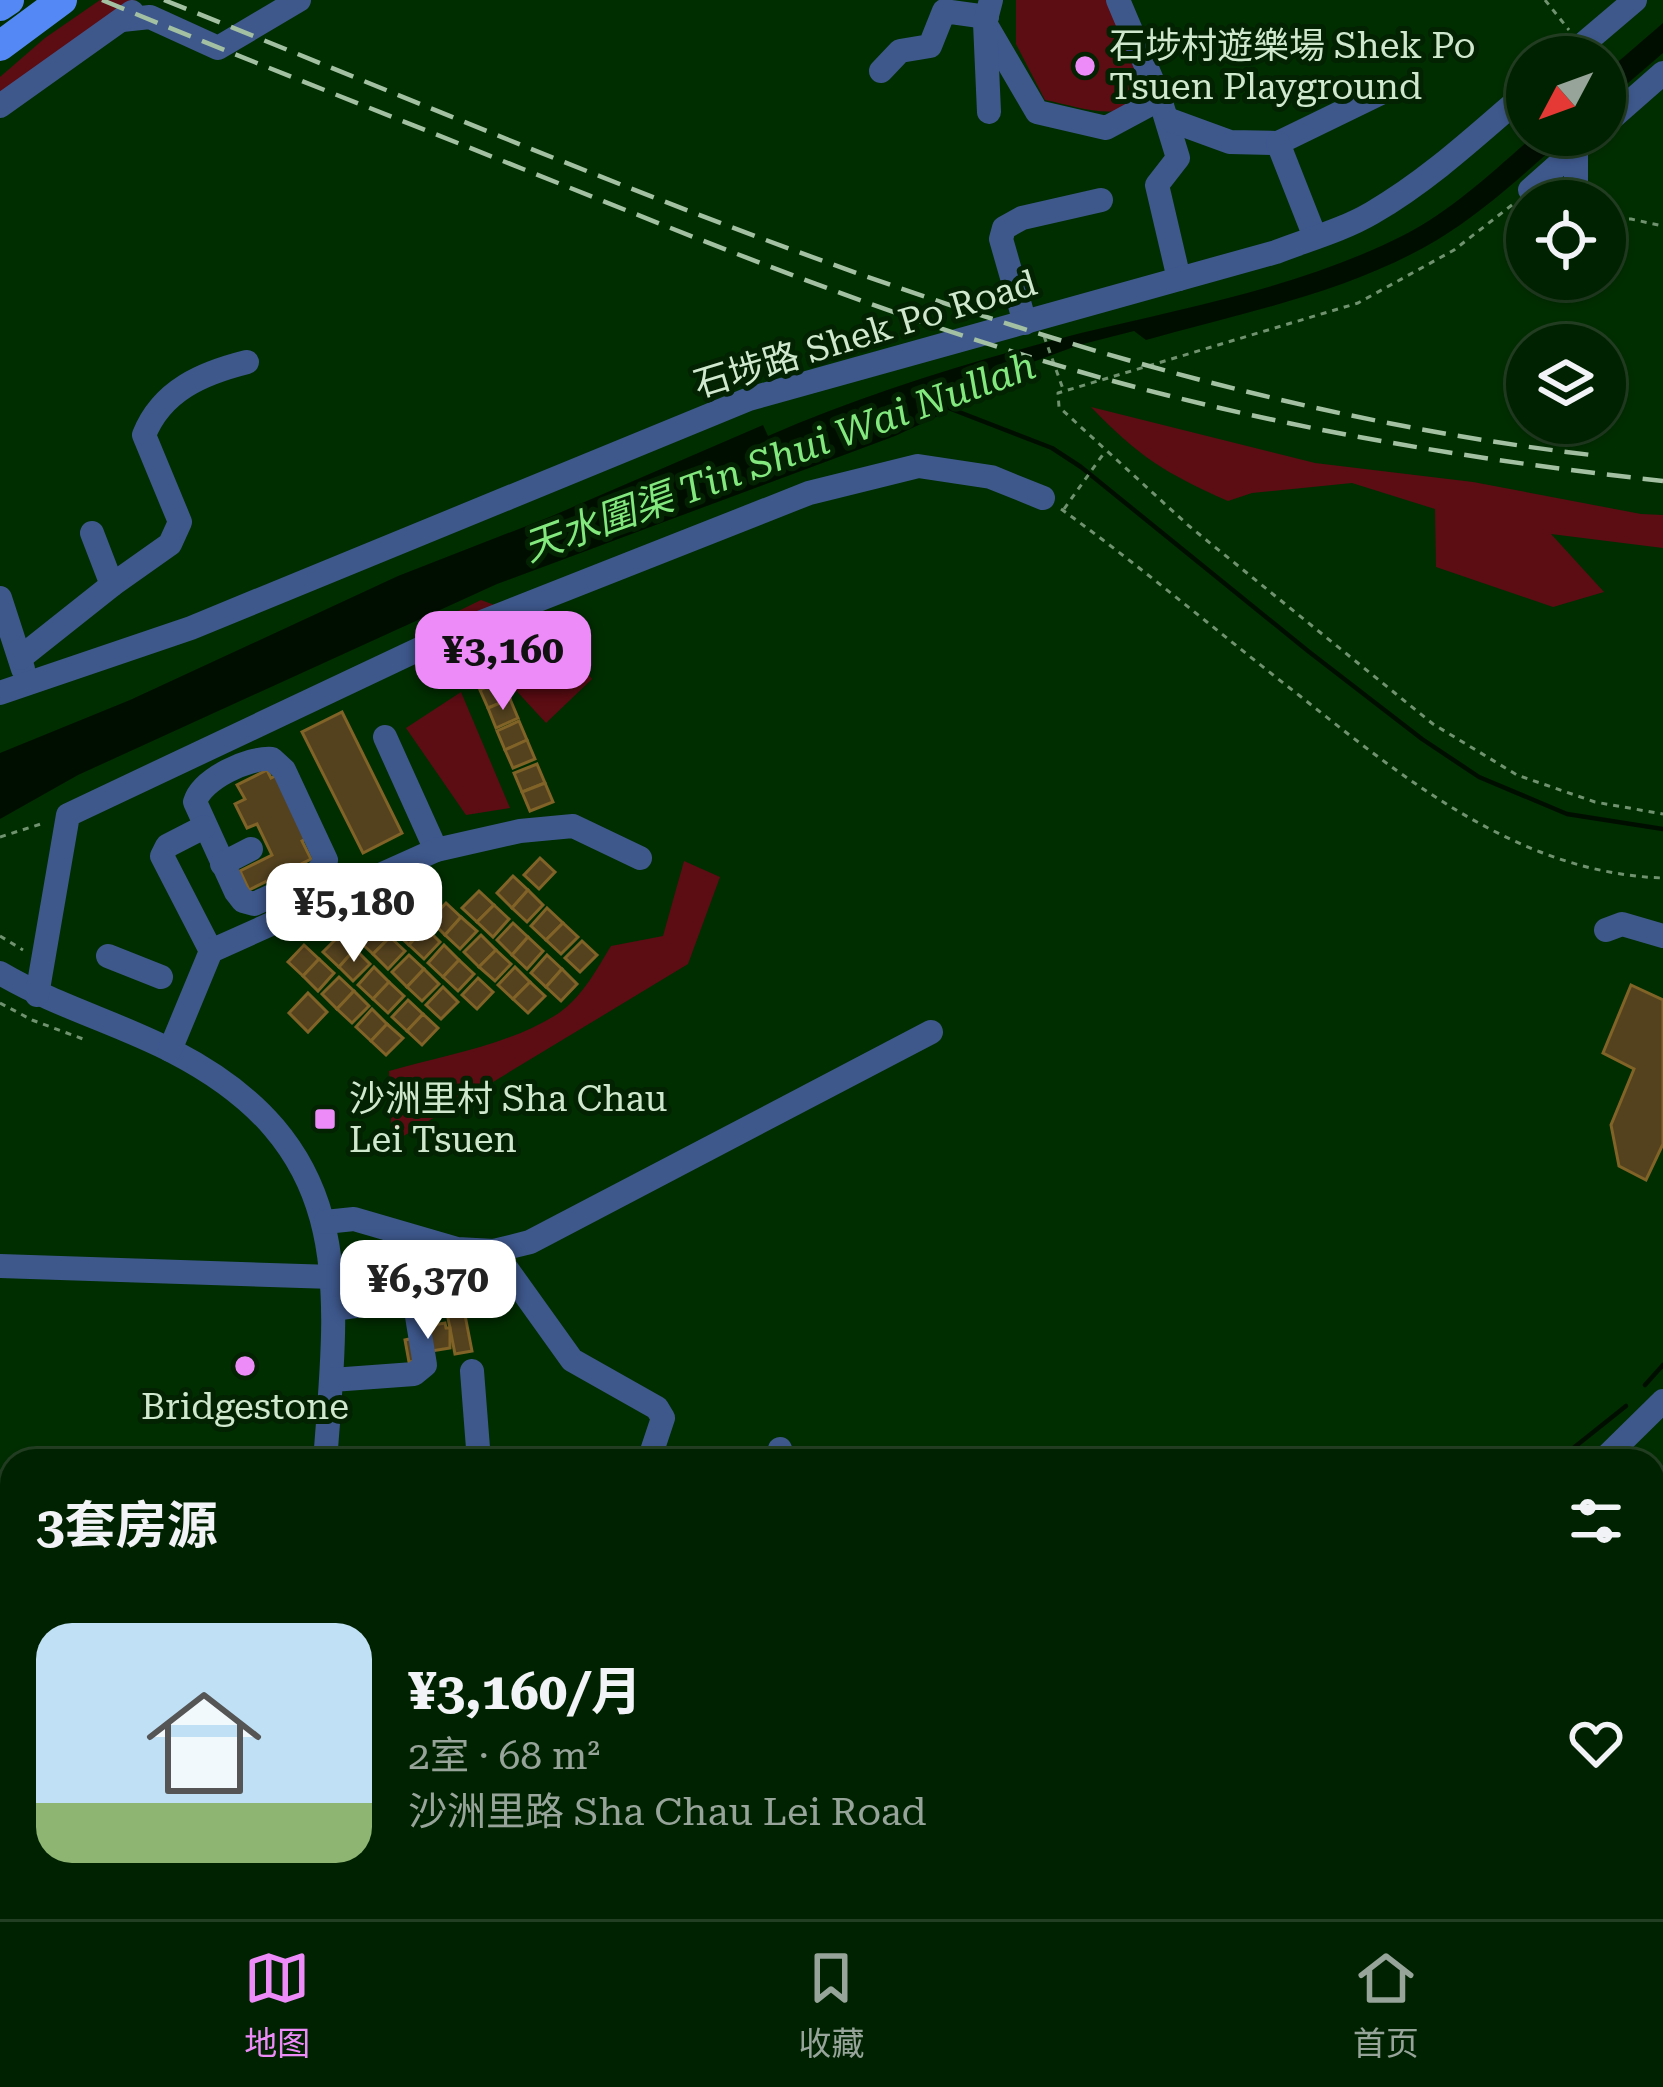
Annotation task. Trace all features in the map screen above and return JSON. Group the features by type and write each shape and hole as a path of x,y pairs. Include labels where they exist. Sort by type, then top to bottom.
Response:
{"main road":[{"path":"0,6 9,0"},
{"path":"1,46 62,0"}],"street":[{"path":"0,106 149,0"},
{"path":"122,20 150,17 218,48 299,0"},
{"path":"1118,0 1178,158 1157,185 1157,199 1179,279"},
{"path":"1592,36 1635,0"},
{"path":"881,71 900,51 930,46 944,10 988,14"},
{"path":"988,14 1037,112 1106,128 1163,109 1230,142 1278,143 1387,90"},
{"path":"988,14 989,112"},
{"path":"1626,106 1663,74"},
{"name":"石埗路 Shek Po Road","path":"0,693 191,628 749,398 1315,237 1368,216 1428,177 1506,110"},
{"path":"1278,143 1315,237"},
{"path":"1541,180 1568,156"},
{"path":"1031,321 1001,239 1004,228 1022,218 1101,200"},
{"path":"20,658 170,544 180,522 144,435 151,418 163,402 195,379 248,362"},
{"path":"38,995 68,815 449,635 809,494 918,466 991,477 1053,504"},
{"path":"92,533 112,585"},
{"path":"0,598 28,683"},
{"path":"385,737 436,850"},
{"path":"272,759 284,770 326,860 314,878 254,904 239,897 204,827 195,808 202,788 256,760 272,759"},
{"path":"170,1050 211,951 436,850 548,825 573,826 640,858"},
{"path":"204,827 167,846 163,856 211,951"},
{"path":"222,864 251,850"},
{"path":"1606,930 1622,923 1663,936"},
{"path":"108,956 160,977"},
{"path":"0,973 38,995 170,1050 226,1084 283,1140 314,1187 333,1277 326,1449"},
{"path":"325,1222 355,1219 457,1249 494,1252 530,1243 931,1032"},
{"path":"494,1252 572,1360 657,1408 663,1418 653,1449"},
{"path":"0,1267 333,1277"},
{"path":"332,1380 414,1374 425,1365 414,1298 333,1309"},
{"path":"472,1371 477,1449"},
{"path":"1614,1449 1663,1401"}],"path":[{"path":"1545,0 1565,36"},
{"path":"1506,209 1454,250 1358,302 1058,393 1059,407 1189,526 1433,724 1517,775 1547,787 1595,802 1663,814"},
{"path":"1626,219 1663,226"},
{"path":"1031,321 1064,391"},
{"path":"1106,451 1053,504 1400,775 1467,818 1565,864 1663,878"},
{"path":"0,837 68,815"},
{"path":"0,936 31,953"}],"shaded area":[{"path":"100,0 136,0 0,94 0,77"},
{"name":"石埗村遊樂場 Shek Po Tsuen Playground","path":"1016,0 1114,0 1152,87 1142,100 1118,111 1045,100 1016,44"},
{"path":"1091,407 1315,463 1473,482 1663,515 1663,548 1551,534 1604,592 1553,607 1436,567 1435,509 1352,483 1252,493 1228,501 1154,462"},
{"path":"481,600 549,625 592,679 546,723 488,660 422,680 417,631"},
{"path":"461,692 510,808 466,815 406,728"},
{"path":"684,861 720,877 688,964 392,1143 389,1071 498,1041 559,1013 582,991 611,946 663,936"}],"water":[{"path":"1663,23 1663,53 1626,85 1626,55"},
{"name":"天水圍渠 Tin Shui Wai Nullah","path":"1510,156 1544,156 1516,180 1506,180 1506,189 1472,217 1368,274 1146,340 1134,331 1079,345 998,375 938,416 895,436 497,584 78,775 0,819 0,753 130,700 398,576 763,425 768,436 962,366 1327,268 1404,235"}],"building":[{"path":"502,680 510,699 488,708 480,690"},
{"path":"510,699 518,718 496,728 488,708"},
{"path":"342,712 402,833 363,853 302,732"},
{"path":"519,721 527,740 505,750 497,731"},
{"path":"527,740 535,759 513,768 505,750"},
{"path":"537,764 545,783 522,792 514,773"},
{"path":"267,770 271,778 279,774 310,837 302,841 311,859 249,890 240,871 272,855 257,824 247,828 235,804 245,799 237,785"},
{"path":"545,783 553,802 530,811 522,792"},
{"path":"540,858 555,872 539,889 524,875"},
{"path":"513,876 528,890 512,908 497,893"},
{"path":"528,890 543,905 527,922 512,908"},
{"path":"479,891 494,905 477,922 462,908"},
{"path":"446,903 461,917 445,935 430,920"},
{"path":"494,905 509,919 493,937 477,922"},
{"path":"547,908 563,923 546,940 531,926"},
{"path":"410,913 425,927 409,945 393,930"},
{"path":"461,917 477,931 460,949 445,935"},
{"path":"374,923 390,937 373,954 358,940"},
{"path":"513,923 528,937 512,955 497,940"},
{"path":"563,923 578,937 561,954 546,940"},
{"path":"425,927 440,942 424,959 409,945"},
{"path":"340,935 355,949 339,967 323,952"},
{"path":"481,935 496,950 479,967 464,952"},
{"path":"390,937 405,951 388,969 373,954"},
{"path":"528,937 543,951 527,969 512,955"},
{"path":"582,941 597,955 580,972 565,958"},
{"path":"304,945 319,959 303,976 288,962"},
{"path":"444,945 459,960 443,977 428,963"},
{"path":"355,949 370,964 353,981 339,967"},
{"path":"496,950 511,964 495,981 479,967"},
{"path":"409,955 424,969 407,987 392,972"},
{"path":"547,955 562,969 546,987 531,973"},
{"path":"319,959 334,973 318,991 303,976"},
{"path":"459,960 474,974 458,991 443,977"},
{"path":"374,967 389,982 373,999 358,985"},
{"path":"515,967 530,982 513,999 498,985"},
{"path":"424,969 439,984 422,1001 407,987"},
{"path":"562,969 577,984 561,1001 546,987"},
{"path":"339,977 354,991 337,1009 322,994"},
{"path":"478,978 493,992 477,1009 462,995"},
{"path":"389,982 404,996 388,1013 373,999"},
{"path":"530,982 545,996 528,1013 513,999"},
{"path":"1631,985 1663,1000 1663,1144 1646,1180 1619,1166 1611,1125 1634,1069 1603,1053"},
{"path":"443,987 458,1002 441,1019 426,1005"},
{"path":"354,991 369,1006 352,1023 337,1009"},
{"path":"308,993 327,1012 308,1032 289,1013"},
{"path":"408,1000 423,1014 407,1031 392,1017"},
{"path":"372,1009 387,1024 371,1041 356,1027"},
{"path":"423,1014 438,1028 422,1045 407,1031"},
{"path":"387,1024 403,1038 386,1055 371,1041"},
{"path":"464,1310 472,1351 455,1354 447,1313"},
{"path":"445,1323 450,1328 450,1348 425,1352 426,1359 409,1362 405,1340 423,1336 422,1327"}],"waterway":[{"name":"天水圍渠 Tin Shui Wai Nullah","path":"946,407 1052,448 1081,467 1308,651 1479,777 1567,814 1663,829"},
{"path":"1645,1385 1663,1365"},
{"path":"1572,1449 1626,1406"}],"railway":[{"path":"102,0 725,249 998,347 1140,388 1288,423 1438,451 1663,481"},
{"path":"164,0 691,212 1046,336 1227,387 1411,427 1600,456"}],"place":[{"name":"石埗村遊樂場 Shek Po Tsuen Playground","path":"1085,66"},
{"name":"沙洲里村 Sha Chau Lei Tsuen","path":"325,1119"},
{"name":"Bridgestone","path":"245,1366"}]}
